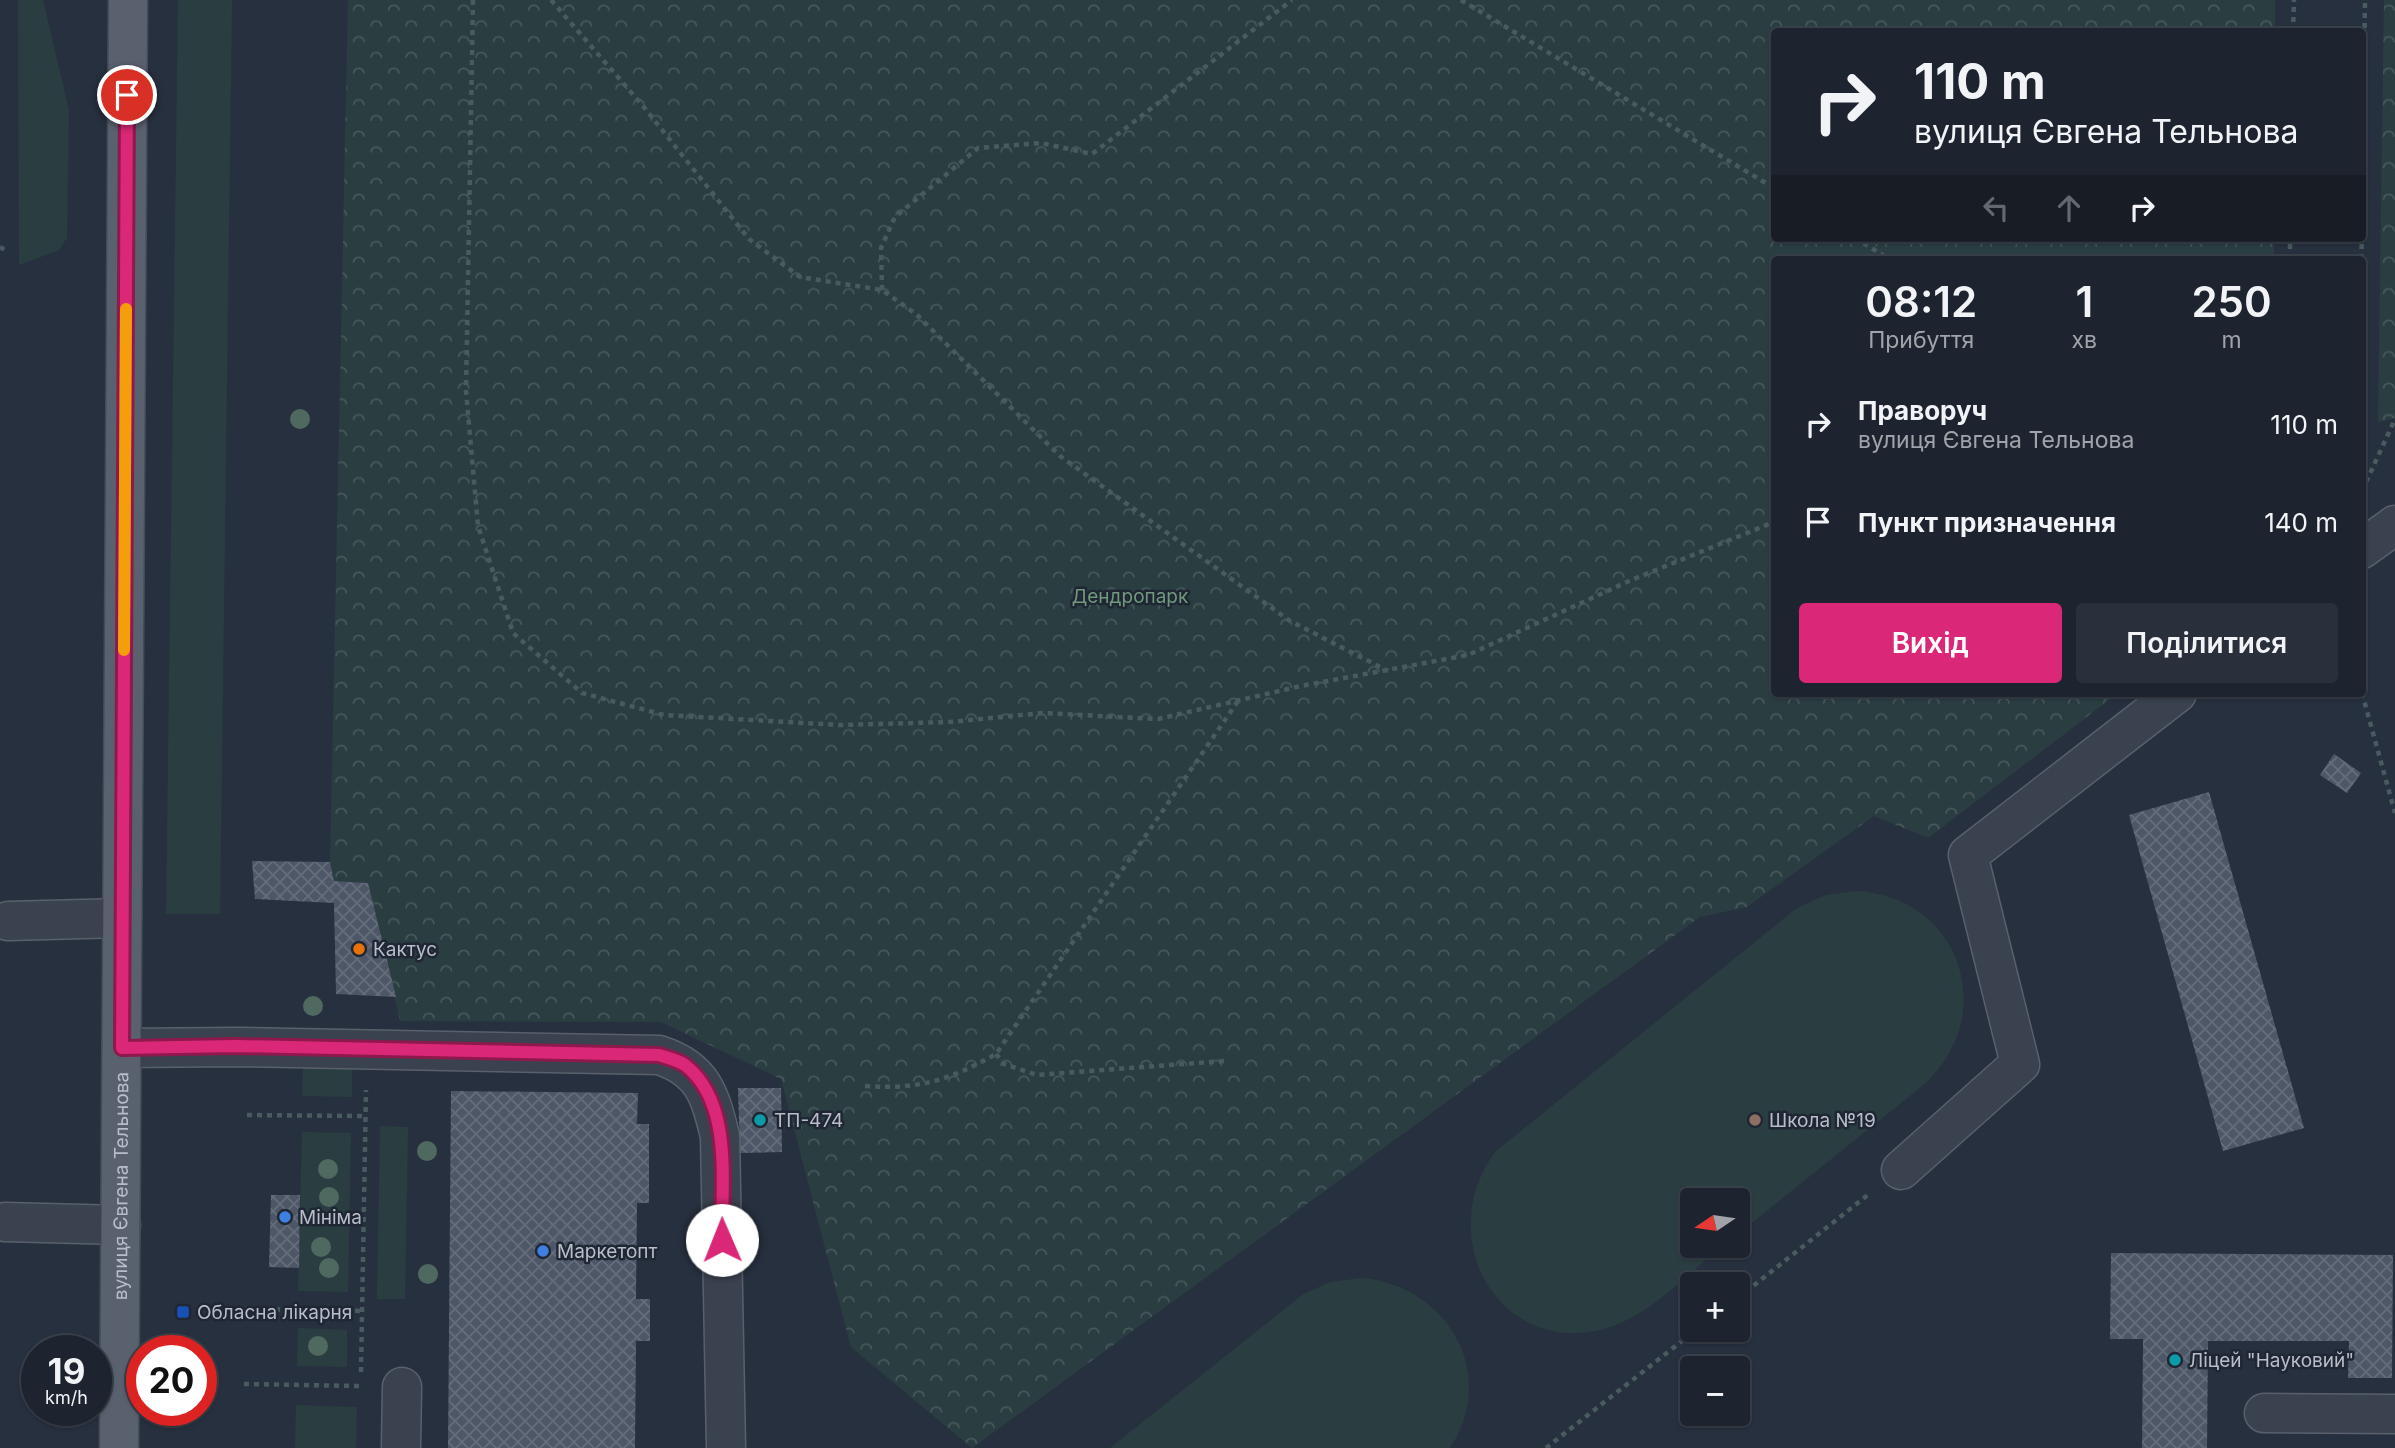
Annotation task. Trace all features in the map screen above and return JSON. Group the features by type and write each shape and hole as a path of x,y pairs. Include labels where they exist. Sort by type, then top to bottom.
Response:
{"main road":[{"name":"вулиця Євгена Тельнова","path":"119,1448 128,0"}],"lane":[{"path":"2366,547 2395,525"},
{"path":"1901,1170 2020,1064 1968,855 2172,697"},
{"path":"8,920 122,918"},
{"path":"122,1048 237,1046 366,1051 659,1055 682,1063 698,1077 712,1104 720,1136 726,1448"},
{"path":"5,1222 121,1225"},
{"path":"401,1448 402,1388"},
{"path":"2264,1413 2395,1414"}],"path":[{"path":"473,0 467,391 478,526 513,633 582,692 664,715 840,725 950,722 1042,713 1158,719 1301,685 1468,655 1629,581 1771,523"},
{"path":"551,0 643,106 749,239 800,277 882,290 916,314 1060,456 1290,621 1388,671"},
{"path":"882,290 881,247 895,218 978,149 1041,142 1092,154 1292,0"},
{"path":"1461,0 1771,186"},
{"path":"2293,28 2294,0"},
{"path":"2364,28 2365,0"},
{"path":"1861,242 1884,256"},
{"path":"0,247 8,252"},
{"path":"2366,482 2395,419"},
{"path":"2363,697 2395,813"},
{"path":"864,1086 895,1088 954,1077 996,1054 1238,700"},
{"path":"361,1386 366,1051"},
{"path":"996,1054 1004,1064 1037,1075 1224,1061"},
{"path":"247,1115 365,1116"},
{"path":"1750,1289 1901,1170"},
{"path":"245,1310 363,1311"},
{"path":"1546,1448 1681,1342"},
{"path":"244,1384 318,1386"}],"green space":[{"path":"18,0 43,0 69,110 67,238 59,250 19,265"},
{"path":"178,0 232,0 220,914 166,914"},
{"name":"Дендропарк","path":"348,0 2275,0 2275,28 1771,28 1771,242 2274,242 2274,256 1771,256 1771,697 2113,697 1928,838 1874,816 1747,907 1700,917 972,1448 851,1347 781,1079 661,1022 400,1021 368,883 334,881 330,862"},
{"path":"2384,0 2395,0 2395,418 2378,422"},
{"path":"1857,891 1894,899 1923,915 1945,938 1959,966 1964,997 1959,1029 1945,1059 1921,1087 1750,1224 1750,1188 1680,1188 1680,1258 1708,1258 1692,1272 1680,1272 1680,1282 1634,1316 1600,1330 1563,1333 1531,1324 1504,1306 1485,1280 1474,1250 1471,1217 1478,1183 1496,1151 1797,908 1826,895"},
{"path":"303,1065 352,1066 352,1097 302,1096"},
{"path":"380,1126 408,1127 405,1299 377,1299"},
{"path":"302,1132 351,1133 348,1292 298,1291"},
{"path":"1361,1278 1392,1284 1418,1297 1440,1315 1456,1338 1466,1363 1469,1391 1464,1419 1450,1448 1110,1448 1302,1295 1330,1282"},
{"path":"298,1328 347,1330 347,1367 297,1366"},
{"path":"296,1405 357,1407 356,1448 295,1448"}],"building":[{"path":"2334,754 2361,773 2347,793 2320,775"},
{"path":"2209,792 2304,1128 2223,1151 2129,815"},
{"name":"Кактус","path":"252,861 330,862 334,881 368,883 396,997 336,994 334,903 255,899"},
{"name":"ТП-474","path":"738,1088 781,1088 782,1152 740,1153"},
{"name":"Маркетопт","path":"451,1091 638,1093 637,1124 649,1124 649,1203 637,1203 636,1299 650,1299 650,1341 636,1341 635,1448 448,1448"},
{"name":"Мініма","path":"271,1195 300,1195 299,1268 269,1267"},
{"name":"Ліцей \"Науковий\"","path":"2111,1253 2393,1255 2392,1378 2348,1378 2349,1341 2208,1341 2207,1448 2142,1448 2143,1339 2110,1339"}],"slow traffic":[{"path":"124,650 126,309"}],"place":[{"name":"Кактус","path":"359,949"},
{"name":"ТП-474","path":"760,1120"},
{"name":"Школа №19","path":"1755,1120"},
{"name":"Мініма","path":"285,1217"},
{"name":"Маркетопт","path":"543,1251"},
{"name":"Обласна лікарня","path":"183,1312"},
{"name":"Ліцей \"Науковий\"","path":"2175,1360"}],"route":[{"path":"127,95 122,1048 237,1046 366,1051 659,1055 682,1063 698,1077 712,1104 720,1136 722,1240"}]}
